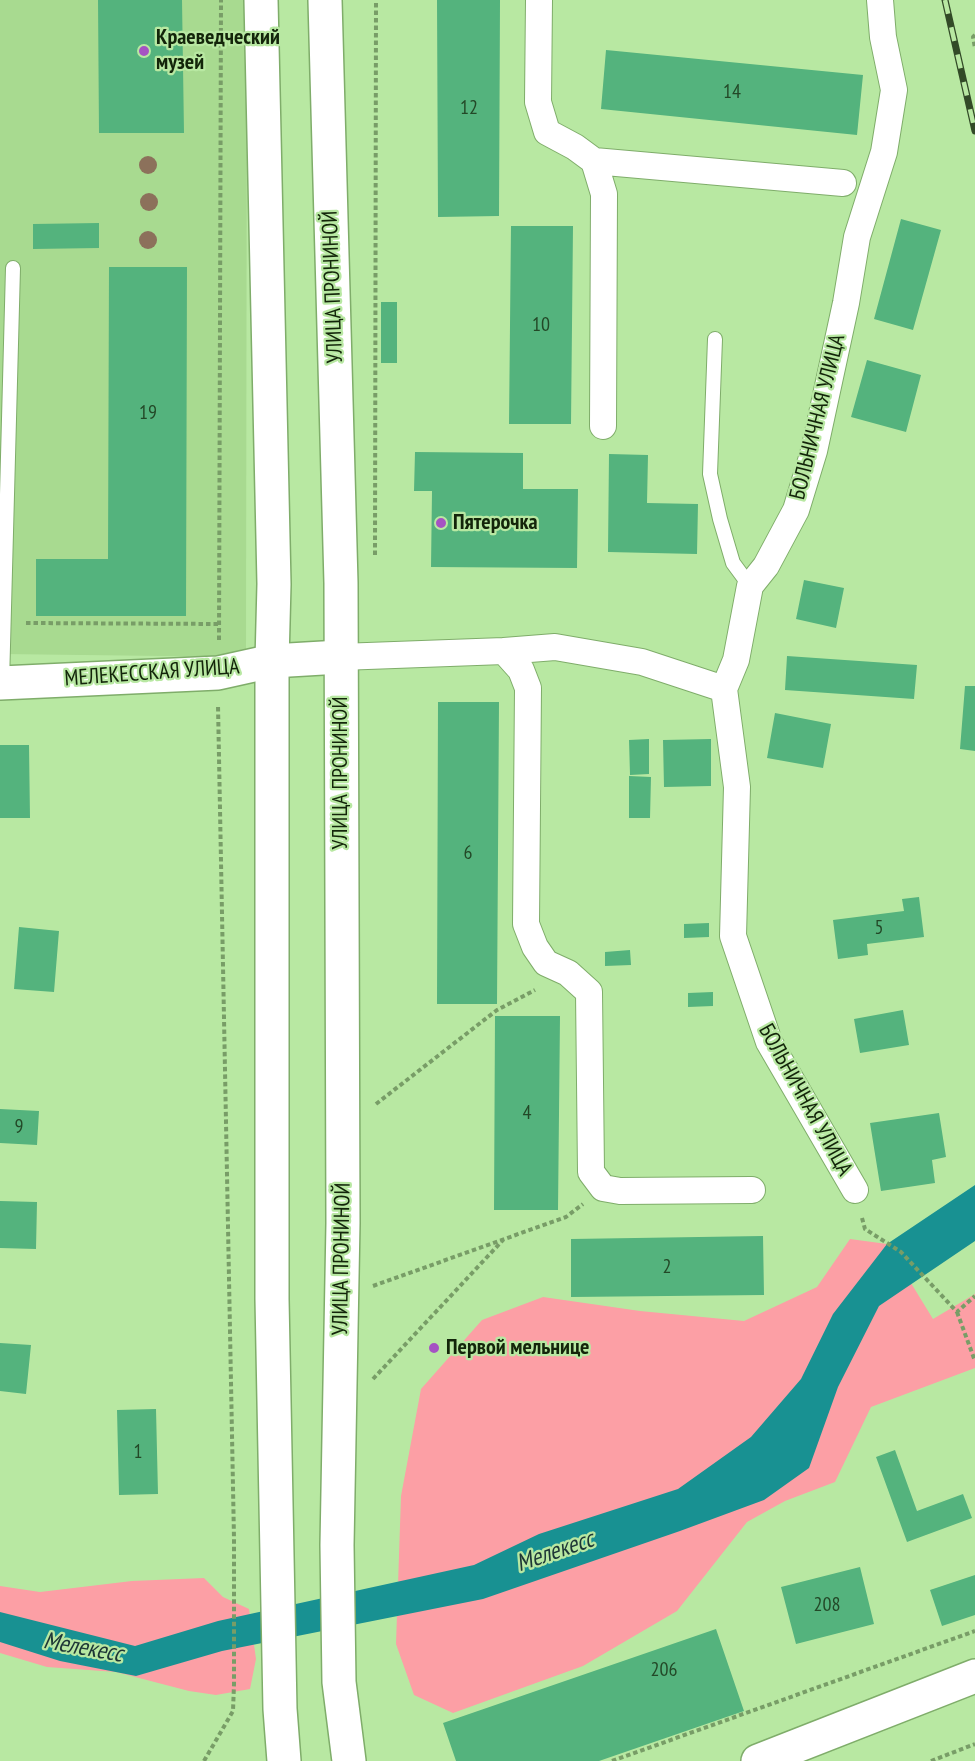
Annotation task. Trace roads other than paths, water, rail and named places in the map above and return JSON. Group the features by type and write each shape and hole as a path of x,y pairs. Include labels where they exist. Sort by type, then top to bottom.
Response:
{"main road":[{"path":"261,0 274,572 272,1287 279,1538 280,1683 284,1761"},
{"name":"УЛИЦА ПРОНИНОЙ","path":"325,0 341,583 343,1222 337,1545 339,1682 348,1761"},
{"name":"МЕЛЕКЕССКАЯ УЛИЦА","path":"1,683 218,673 272,661 340,657"},
{"path":"758,1761 975,1676"}],"street":[{"path":"539,0 538,102 547,132 575,147 594,161 843,183"},
{"name":"БОЛЬНИЧНАЯ УЛИЦА","path":"855,1190 769,1042 733,936 737,787 724,689 736,660 750,586 766,566 795,510 814,451 846,303 857,237 884,152 894,90 883,37 880,0"},
{"path":"594,161 604,194 603,426"},
{"path":"340,657 555,647 642,662 724,689"},
{"path":"504,651 521,670 528,688 525,924 535,947 546,963 568,973 589,992 591,1172 603,1188 620,1191 752,1190"}],"lane":[{"path":"1,683 13,268"},
{"path":"715,339 710,474 720,519 734,563 750,586"}],"water":[{"name":"Мелекесс","path":"975,1185 975,1241 879,1306 838,1387 809,1468 764,1500 483,1599 222,1651 136,1676 60,1661 0,1642 0,1612 135,1646 218,1621 474,1565 539,1534 678,1489 751,1437 801,1379 833,1314 887,1244"}],"railway":[{"path":"945,0 975,131"}],"place":[{"name":"Краеведческий музей","path":"144,51"},
{"name":"Пятерочка","path":"441,523"},
{"name":"Первой мельнице","path":"434,1348"}]}
